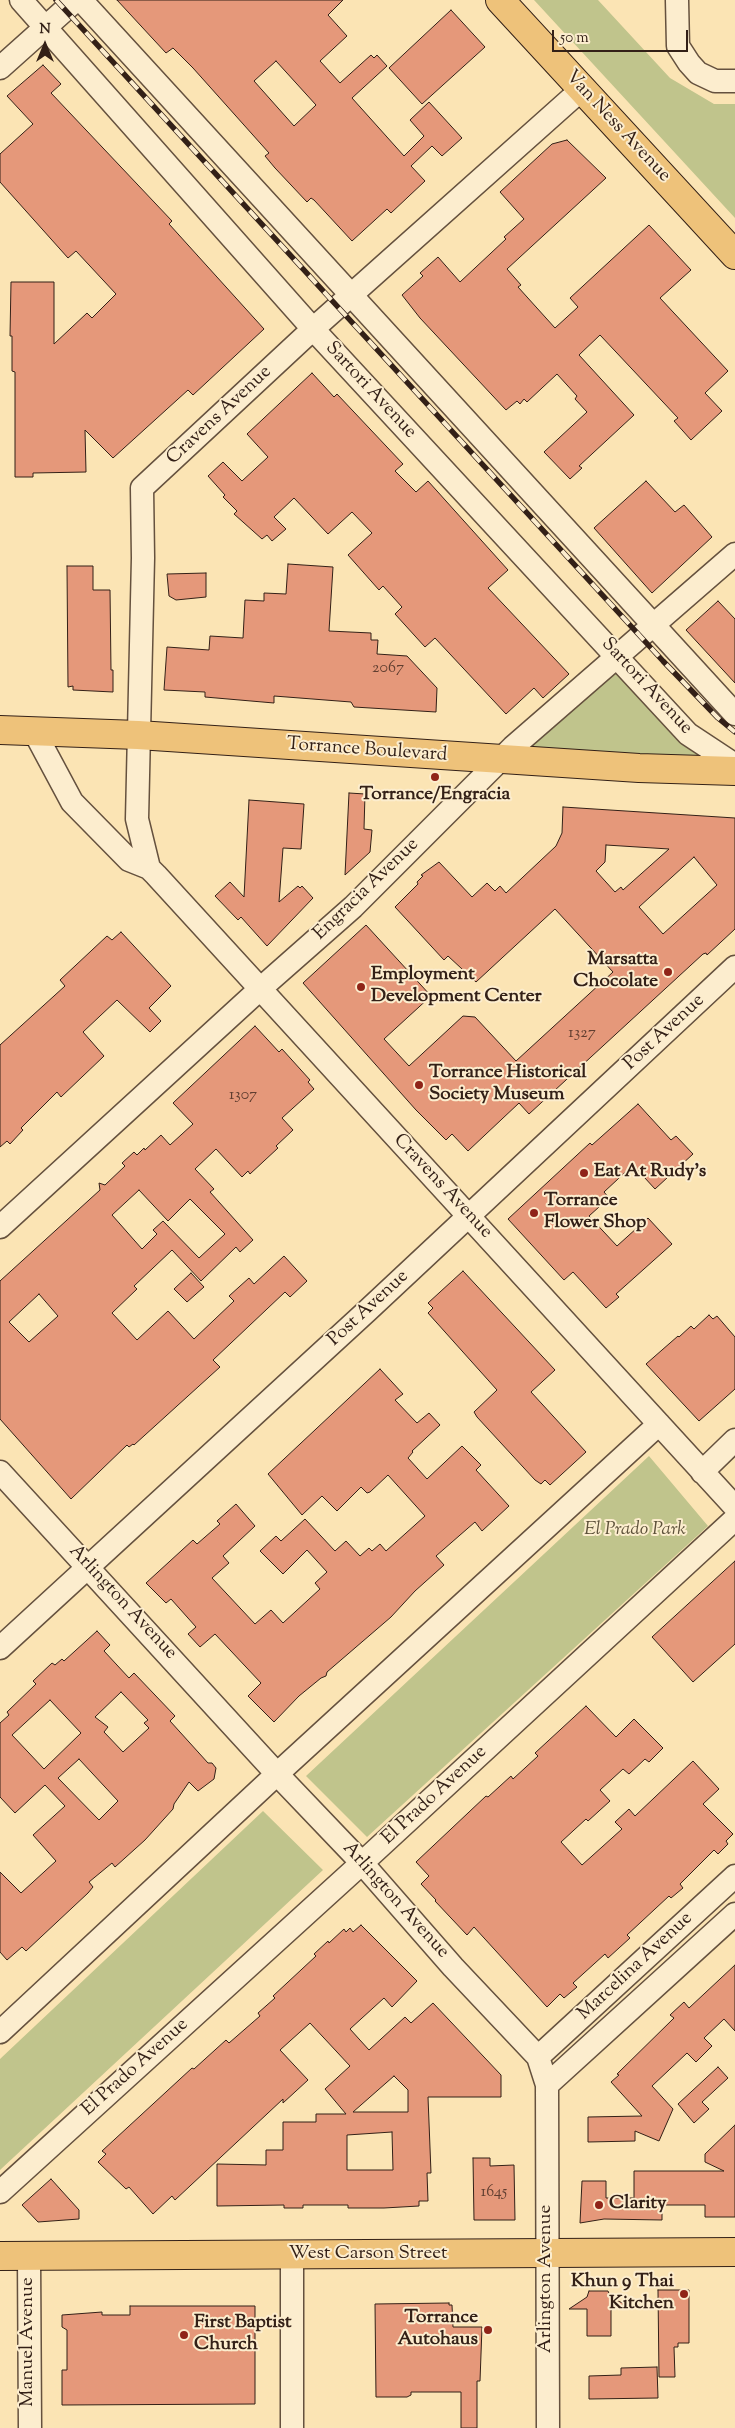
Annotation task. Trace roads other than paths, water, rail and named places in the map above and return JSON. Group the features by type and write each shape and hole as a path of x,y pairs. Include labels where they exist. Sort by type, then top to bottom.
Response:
{"main road":[{"name":"Van Ness Avenue","path":"500,0 735,254"},
{"name":"Torrance Boulevard","path":"0,730 138,735 499,760 735,771"},
{"name":"West Carson Street","path":"6,2256 292,2256 735,2252"}],"street":[{"name":"Sartori Avenue","path":"21,0 313,329 688,734 735,765"},
{"path":"0,68 76,0"},
{"path":"81,0 351,297 735,714"},
{"path":"677,0 678,46 689,63 698,73 715,81 735,81"},
{"name":"Cravens Avenue","path":"149,868 137,819 143,558 142,488 313,329 582,89"},
{"name":"Engracia Avenue","path":"0,1227 260,989 367,894 499,760 735,554"},
{"name":"Cravens Avenue","path":"34,730 72,802 128,860 149,868 735,1507"},
{"name":"Post Avenue","path":"0,1648 469,1216 735,967"},
{"path":"0,2032 277,1774 659,1424"},
{"path":"702,1472 735,1440"},
{"name":"Arlington Avenue","path":"0,1472 277,1774 362,1863 453,1967 538,2057 547,2085 548,2428"},
{"name":"El Prado Avenue","path":"0,2192 362,1863 735,1519"},
{"name":"Marcelina Avenue","path":"538,2057 735,1876"},
{"path":"547,2085 735,1914"},
{"name":"Manuel Avenue","path":"6,2256 30,2428"},
{"path":"292,2256 292,2428"}],"railway":[{"path":"56,0 663,661 718,718 735,732"}],"place":[{"name":"Torrance/Engracia","path":"435,777"},
{"name":"Marsatta Chocolate","path":"668,972"},
{"name":"Employment Development Center","path":"361,987"},
{"name":"Torrance Historical Society Museum","path":"419,1085"},
{"name":"Eat At Rudy's","path":"584,1173"},
{"name":"Torrance Flower Shop","path":"534,1213"},
{"name":"Clarity","path":"599,2205"},
{"name":"Khun 9 Thai Kitchen","path":"684,2294"},
{"name":"Torrance Autohaus","path":"488,2330"},
{"name":"First Baptist Church","path":"184,2335"}],"park label":[{"name":"El Prado Park","path":"635,1531"}]}
